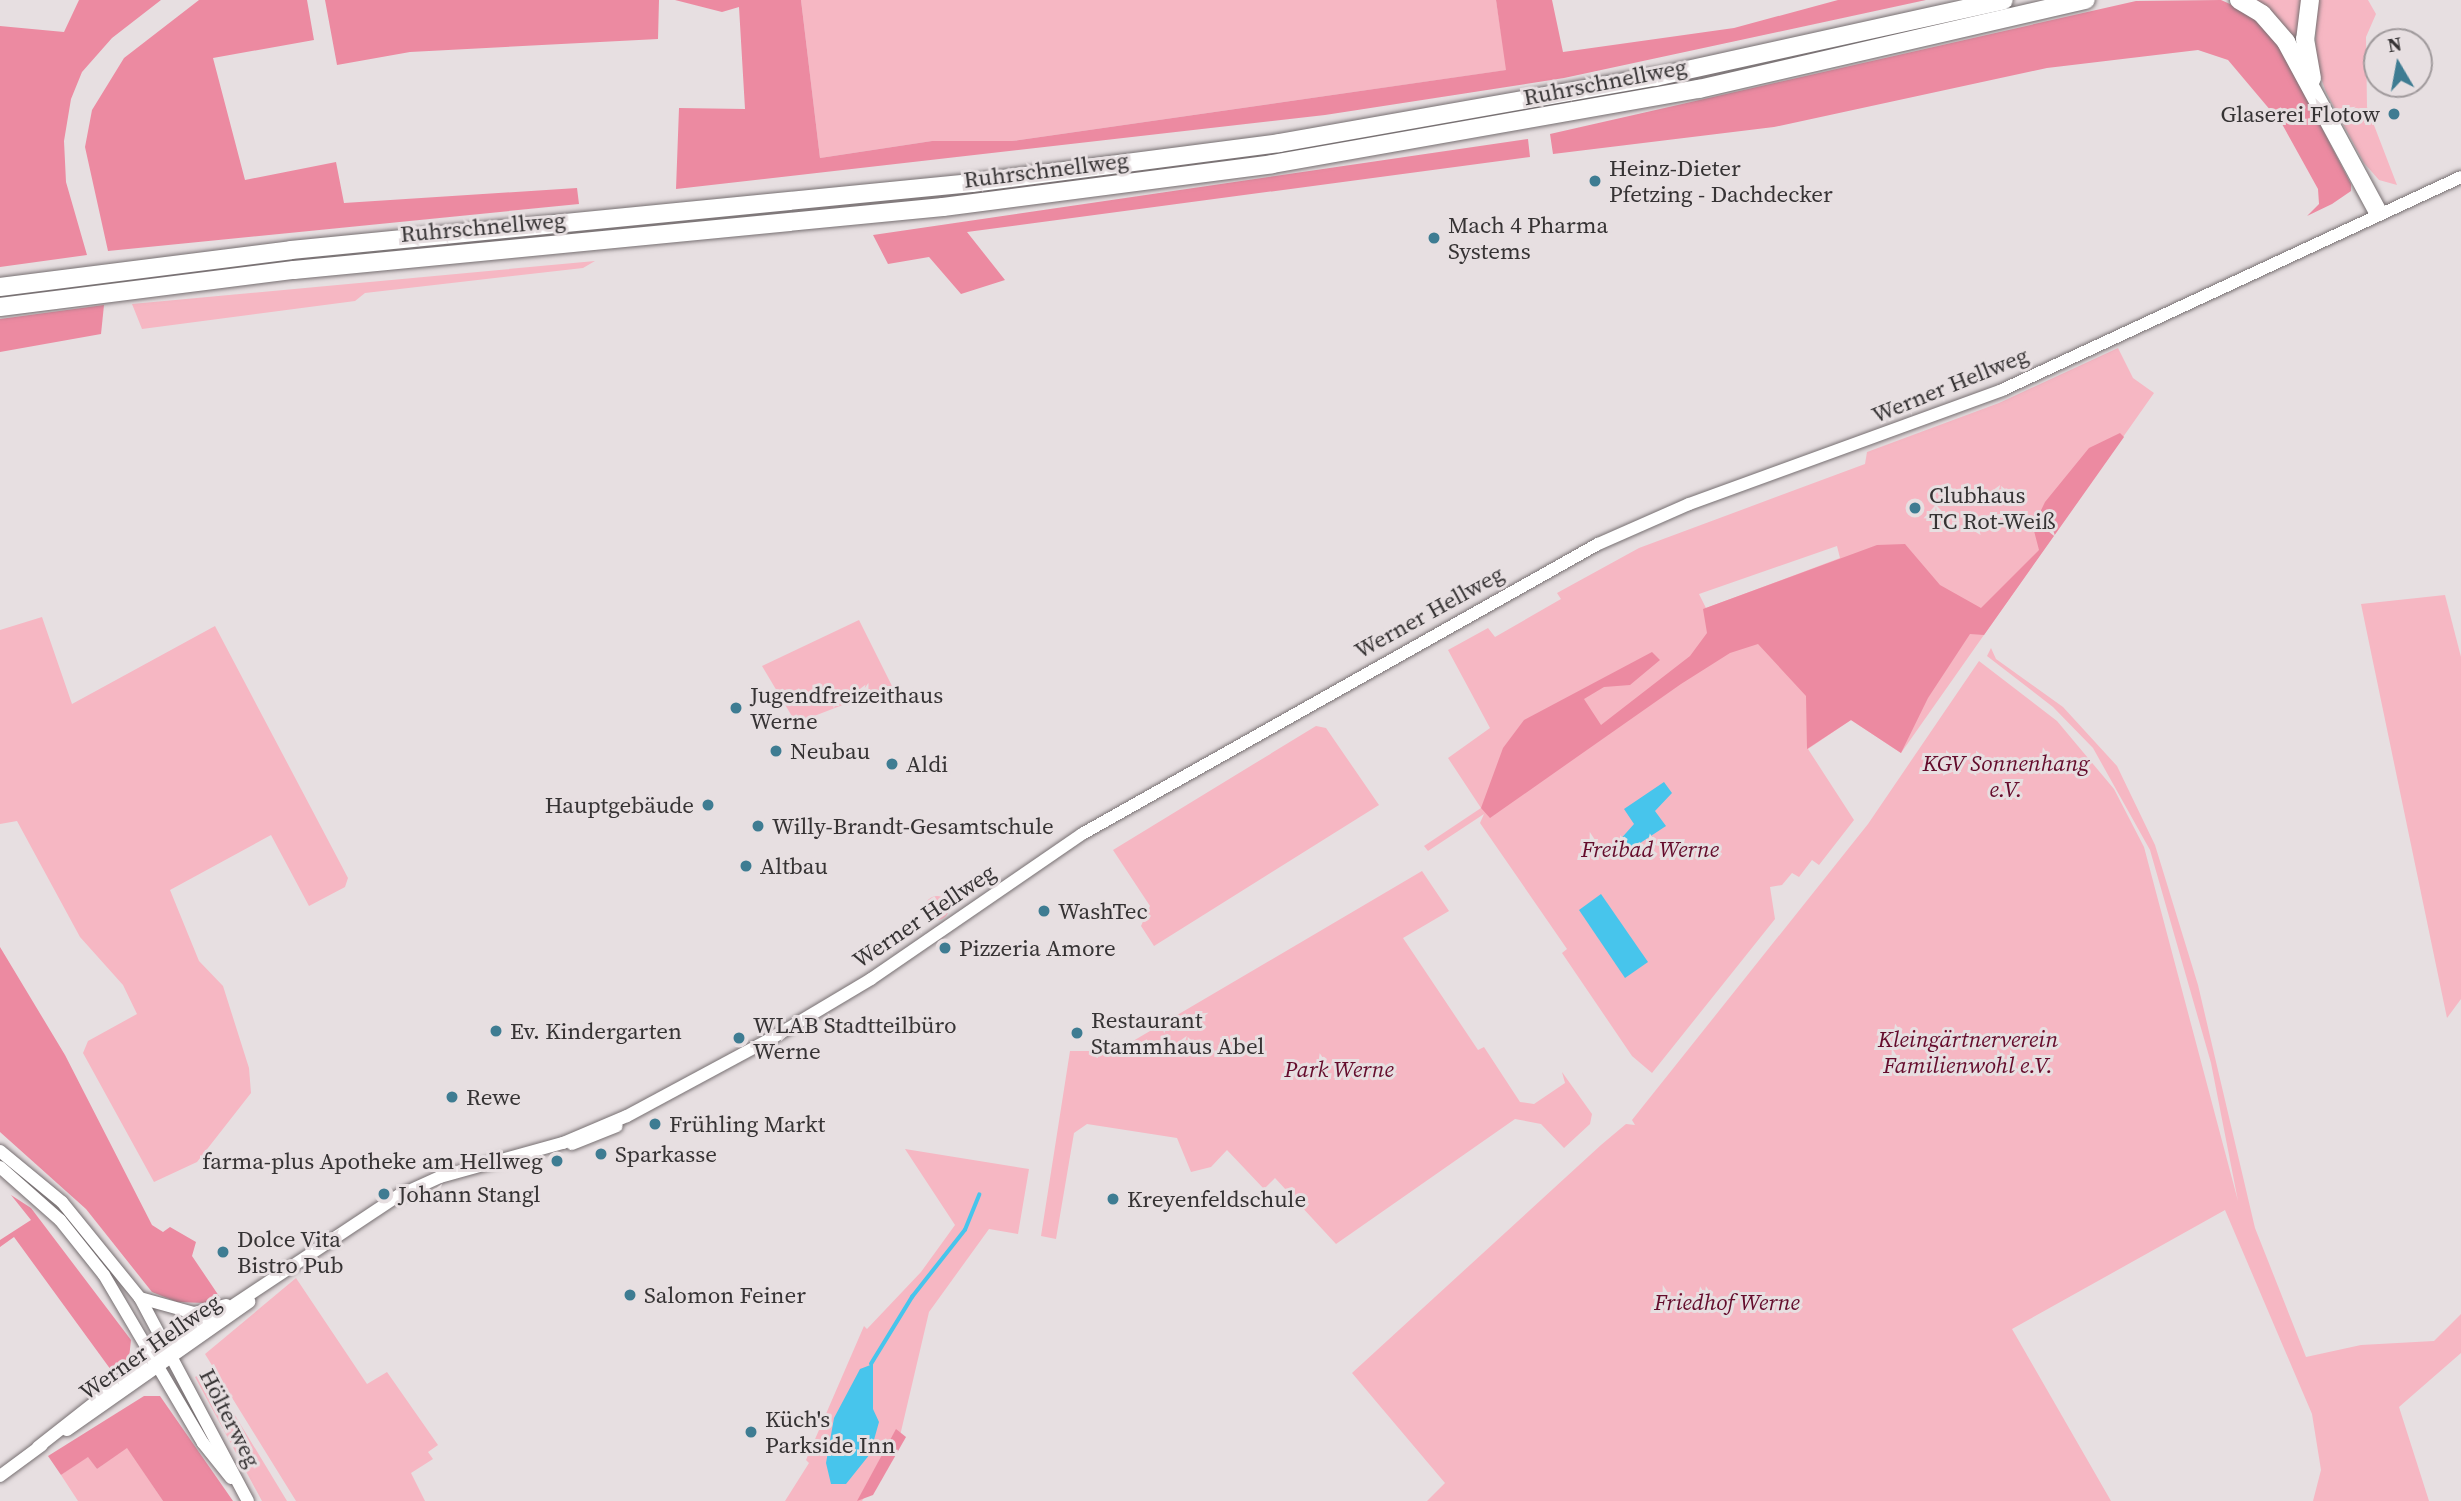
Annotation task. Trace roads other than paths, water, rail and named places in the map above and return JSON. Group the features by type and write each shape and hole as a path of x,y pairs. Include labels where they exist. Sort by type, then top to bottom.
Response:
{"highway":[{"name":"Ruhrschnellweg","path":"0,287 304,248 958,185 1253,147 1655,77 2004,0"},
{"name":"Ruhrschnellweg","path":"0,307 294,270 955,206 1325,156 1699,89 2086,0"},
{"path":"2239,0 2278,30 2315,92 2378,212"},
{"path":"2310,0 2305,39 2315,92"}],"main road":[{"name":"Werner Hellweg","path":"173,1352 236,1302 424,1184 563,1143 627,1116 871,979 1082,834 1598,544 1689,504 2002,390 2303,246 2461,177"},
{"name":"Hölterweg","path":"0,1151 62,1202 139,1298 173,1352 247,1499"},
{"name":"Hölterweg","path":"0,1167 60,1220 104,1275 203,1443 247,1499"},
{"name":"Werner Hellweg","path":"0,1476 281,1273"},
{"name":"Werner Hellweg","path":"139,1298 194,1312 236,1302"}],"water":[{"path":"1664,782 1672,793 1655,811 1666,826 1625,853 1618,842 1634,824 1624,809"},
{"path":"1601,894 1648,962 1625,978 1579,910"},
{"path":"873,1364 873,1409 879,1422 870,1454 846,1484 831,1484 826,1463 834,1418 860,1369"}],"waterway":[{"path":"871,1364 912,1297 965,1230 979,1195"}],"place":[{"name":"Glaserei Flotow","path":"2394,114"},
{"name":"Heinz-Dieter Pfetzing - Dachdecker","path":"1595,181"},
{"name":"Mach 4 Pharma Systems","path":"1434,238"},
{"name":"Clubhaus TC Rot-Weiß","path":"1915,508"},
{"name":"Jugendfreizeithaus Werne","path":"736,708"},
{"name":"Neubau","path":"776,751"},
{"name":"Aldi","path":"892,764"},
{"name":"Hauptgebäude","path":"708,805"},
{"name":"Willy-Brandt-Gesamtschule","path":"758,826"},
{"name":"Altbau","path":"746,866"},
{"name":"WashTec","path":"1044,911"},
{"name":"Pizzeria Amore","path":"945,948"},
{"name":"Ev. Kindergarten","path":"496,1031"},
{"name":"Restaurant Stammhaus Abel","path":"1077,1033"},
{"name":"WLAB Stadtteilbüro Werne","path":"739,1038"},
{"name":"Rewe","path":"452,1097"},
{"name":"Frühling Markt","path":"655,1124"},
{"name":"Sparkasse","path":"601,1154"},
{"name":"farma-plus Apotheke am Hellweg","path":"557,1161"},
{"name":"Johann Stangl","path":"384,1194"},
{"name":"Kreyenfeldschule","path":"1113,1199"},
{"name":"Dolce Vita Bistro Pub","path":"223,1252"},
{"name":"Salomon Feiner","path":"630,1295"},
{"name":"Küch's Parkside Inn","path":"751,1432"}],"park label":[{"name":"KGV Sonnenhang e.V.","path":"2006,776"},
{"name":"Freibad Werne","path":"1650,849"},
{"name":"Kleingärtnerverein Familienwohl e.V.","path":"1968,1052"},
{"name":"Park Werne","path":"1339,1069"},
{"name":"Friedhof Werne","path":"1727,1302"}]}
